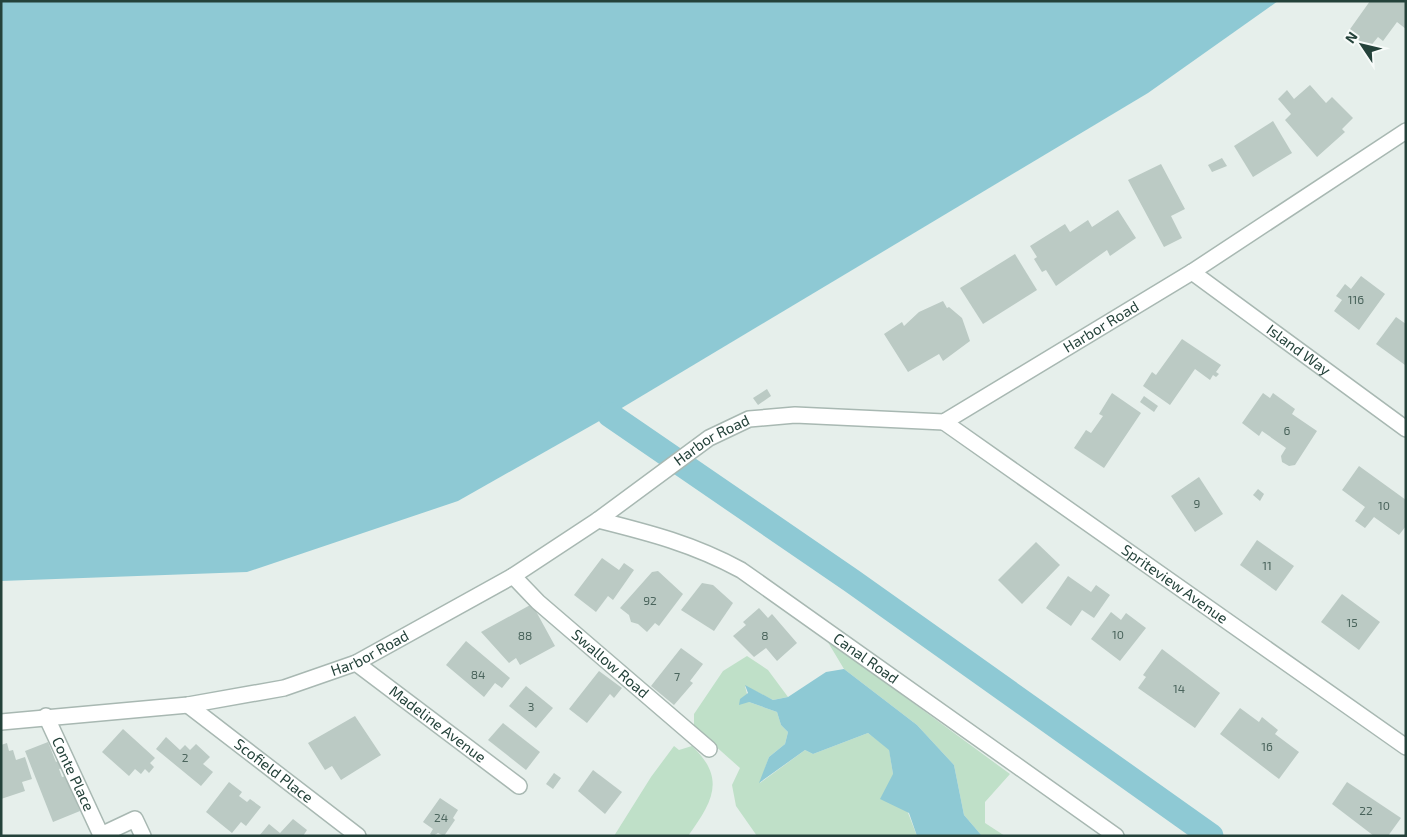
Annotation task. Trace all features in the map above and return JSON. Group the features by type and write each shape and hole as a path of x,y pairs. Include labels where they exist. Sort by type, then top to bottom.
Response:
{"street":[{"name":"Harbor Road","path":"1,722 46,716 188,705 284,688 356,663 513,576 598,520 709,438 749,419 795,415 944,422 1192,272 1406,131"},
{"name":"Island Way","path":"1192,272 1406,429"},
{"name":"Spriteview Avenue","path":"944,422 1406,747"},
{"name":"Canal Road","path":"598,520 674,539 708,552 741,570 1116,836"},
{"name":"Swallow Road","path":"513,576 538,602 709,749"},
{"name":"Madeline Avenue","path":"356,663 519,786"},
{"name":"Scofield Place","path":"188,705 358,836"},
{"name":"Conte Place","path":"46,716 101,835 135,819 142,836"}],"green space":[{"path":"826,639 1010,774 985,802 985,823 1005,836 982,836 964,815 954,765 917,725 844,669"},
{"path":"747,656 768,670 788,697 773,700 745,686 749,702 777,712 781,725 788,732 785,744 769,757 760,783 805,750 813,754 868,733 889,749 893,774 917,836 757,836 736,806 732,785 740,768 694,727 694,714 723,671"},
{"path":"674,746 679,750 692,746 710,769 712,780 712,791 709,801 688,836 614,836 651,777"}],"water":[{"path":"1,1 1278,1 1148,93 610,415 458,501 247,572 1,581"},
{"path":"844,669 917,725 954,765 964,815 982,836 917,836 909,813 880,799 893,774 889,750 868,733 813,754 805,750 759,783 769,757 785,744 788,732 781,725 777,712 749,702 739,705 740,699 748,693 745,685 773,700 788,697 826,672"}],"building":[{"path":"1370,1 1406,1 1406,29 1397,22 1383,41 1378,37 1369,48 1348,32"},
{"path":"1310,85 1326,103 1332,97 1353,118 1342,129 1345,132 1317,157 1285,120 1291,114 1278,99 1287,90 1294,99"},
{"path":"1273,121 1292,153 1253,177 1234,146"},
{"path":"1222,158 1227,166 1212,172 1208,165"},
{"path":"1161,164 1185,209 1171,216 1182,238 1164,247 1128,180"},
{"path":"1118,210 1136,238 1110,256 1107,250 1056,286 1046,270 1042,272 1034,259 1037,257 1030,246 1065,224 1070,232 1088,220 1092,227"},
{"path":"1015,254 1037,290 983,324 960,288"},
{"path":"1361,276 1385,294 1359,330 1334,311 1342,300 1336,296 1345,284 1351,289"},
{"path":"943,301 947,308 949,307 962,318 970,341 943,361 939,354 908,372 884,334 902,322 904,326 919,312"},
{"path":"1396,317 1406,324 1405,365 1376,344"},
{"path":"1182,339 1221,365 1216,372 1219,374 1216,377 1213,375 1210,380 1195,369 1170,405 1143,386 1152,372 1156,375"},
{"path":"767,389 771,396 758,405 753,398"},
{"path":"1112,393 1141,413 1104,468 1074,448 1086,430 1091,433 1103,416 1099,414"},
{"path":"1263,393 1270,398 1273,393 1295,409 1292,414 1317,431 1295,465 1289,466 1282,462 1281,456 1286,448 1262,431 1259,436 1242,423"},
{"path":"1144,396 1158,406 1154,412 1140,402"},
{"path":"1359,466 1406,500 1406,526 1399,535 1374,517 1365,528 1355,521 1365,507 1342,490"},
{"path":"1199,477 1223,514 1195,532 1171,496"},
{"path":"1258,489 1264,494 1260,501 1253,495"},
{"path":"1257,540 1294,566 1276,591 1240,565"},
{"path":"1036,542 1060,565 1022,604 998,580"},
{"path":"602,558 619,570 624,563 634,570 613,600 608,596 596,612 574,595"},
{"path":"658,571 683,594 659,626 655,623 647,632 638,624 631,622 629,615 620,608 652,572"},
{"path":"1068,576 1091,592 1096,585 1110,595 1094,618 1082,610 1071,626 1046,608"},
{"path":"702,583 713,585 733,603 714,631 681,610"},
{"path":"1342,594 1380,622 1359,650 1321,622"},
{"path":"532,604 555,646 520,665 516,658 509,663 481,632"},
{"path":"759,608 768,618 772,614 797,643 777,661 766,648 754,657 733,636 746,625 743,622"},
{"path":"1111,612 1121,620 1126,613 1146,628 1120,661 1091,639"},
{"path":"466,641 510,678 502,688 495,683 484,697 446,665"},
{"path":"681,648 703,664 690,681 693,683 674,705 651,686"},
{"path":"1162,649 1220,693 1195,728 1138,688 1146,677 1143,675"},
{"path":"599,671 622,688 614,698 610,694 587,723 569,709"},
{"path":"526,686 553,708 536,728 509,706"},
{"path":"1240,708 1259,722 1262,717 1278,730 1275,734 1299,752 1279,779 1220,734"},
{"path":"355,716 381,755 341,780 332,766 325,770 308,743"},
{"path":"503,723 540,752 526,770 488,740"},
{"path":"123,729 155,758 150,763 154,767 149,773 145,769 141,774 135,769 129,776 102,752"},
{"path":"166,737 180,750 185,745 190,750 196,744 210,757 203,764 213,772 201,786 156,749"},
{"path":"48,742 56,762 60,760 63,768 59,769 62,777 66,776 80,811 53,822 25,751"},
{"path":"7,743 9,751 13,750 16,760 25,757 32,779 22,782 25,791 1,799 1,745"},
{"path":"593,770 622,792 605,814 578,791"},
{"path":"554,773 561,778 553,789 546,784"},
{"path":"229,782 242,792 239,796 247,802 250,799 261,807 246,826 241,822 232,833 206,812"},
{"path":"1347,782 1401,818 1388,836 1374,836 1332,804"},
{"path":"440,798 458,810 453,818 455,820 444,836 438,833 433,836 430,834 433,829 423,822"},
{"path":"293,819 307,830 303,836 259,836 269,824 280,833"}],"waterway":[{"path":"610,415 852,581 1211,836"}]}
